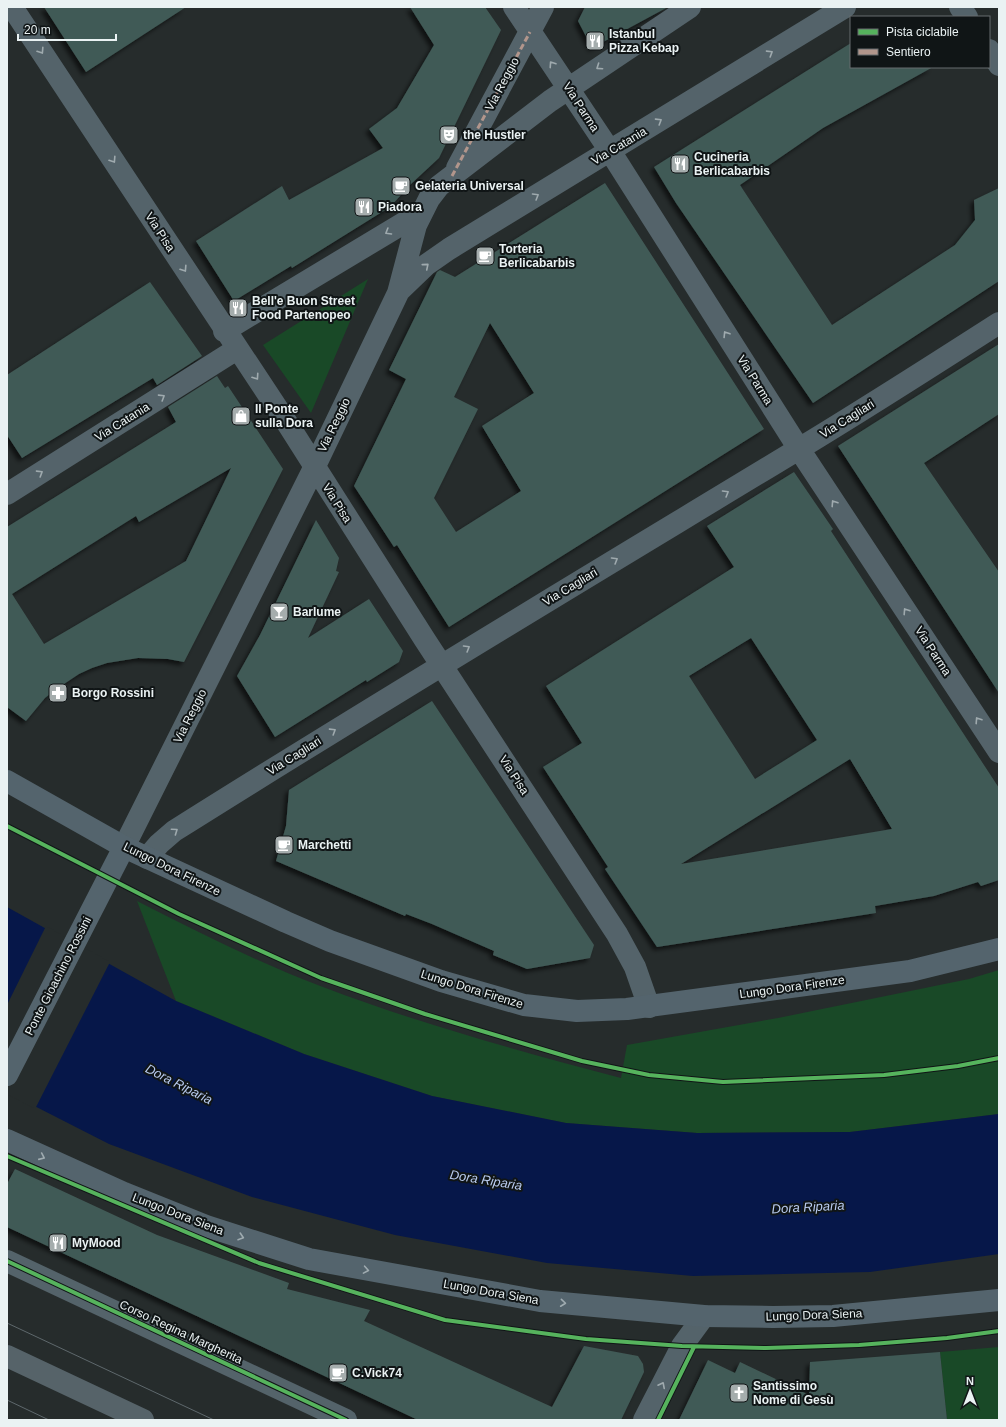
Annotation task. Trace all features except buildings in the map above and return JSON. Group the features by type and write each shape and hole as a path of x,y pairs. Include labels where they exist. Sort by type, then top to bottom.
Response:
{"main road":[{"path":"7,1356 143,1420"}],"street":[{"name":"Via Pisa","path":"12,7 315,466 343,513 617,934 635,968 649,1006"},
{"name":"Via Parma","path":"514,7 610,151 799,449 999,752"},
{"name":"Via Reggio","path":"124,847 315,466 398,292 409,258 416,225 422,212 436,190 452,176 543,7"},
{"path":"452,176 568,88 690,7"},
{"name":"Via Catania","path":"398,292 426,265 449,249 845,7"},
{"path":"960,7 966,16"},
{"path":"990,52 999,65"},
{"path":"224,330 422,212"},
{"name":"Via Cagliari","path":"147,858 159,844 174,831 441,664 799,449 999,323"},
{"name":"Via Catania","path":"7,494 237,350"},
{"name":"Lungo Dora Firenze","path":"7,781 124,847 234,899 330,941 395,965 491,997 524,1005 577,1011 649,1006 910,971 999,950"},
{"name":"Ponte Gioachino Rossini","path":"7,1075 124,847"},
{"name":"Lungo Dora Siena","path":"7,1140 124,1193 200,1223 309,1259 540,1301 704,1316 833,1316 999,1300"},
{"name":"Corso Regina Margherita","path":"7,1261 346,1420"},
{"path":"644,1420 682,1346 704,1316"}],"green space":[{"path":"368,279 311,413 263,345"},
{"path":"137,901 206,936 299,978 323,987 433,1025 545,1058 621,1078 627,1045 778,1018 969,979 999,970 999,1114 850,1132 697,1133 566,1123 432,1096 304,1054 176,1001"},
{"path":"999,1347 999,1420 947,1420 940,1352"}],"water":[{"name":"Dora Riparia","path":"7,907 176,1001 304,1054 432,1096 566,1123 697,1133 850,1132 999,1114 999,1254 870,1272 693,1276 547,1263 395,1235 252,1197 109,1144 7,1092"}],"pier":[{"path":"46,926 110,962 35,1109 7,1094 7,1005"}],"tram line":[{"path":"7,1323 214,1420"},
{"path":"7,1400 49,1420"}],"marked path":[{"path":"452,176 530,32"}],"cycle path":[{"path":"7,826 179,914 321,978 425,1014 582,1061 649,1075 723,1082 884,1075 958,1066 999,1058"},
{"path":"7,1156 259,1263 445,1320 586,1339 682,1346 766,1348 859,1345 947,1338 999,1331"},
{"path":"7,1261 346,1420"},
{"path":"658,1420 694,1347"}],"place":[{"name":"Istanbul Pizza Kebap","path":"595,41"},
{"name":"the Hustler","path":"449,135"},
{"name":"Cucineria Berlicabarbis","path":"680,164"},
{"name":"Gelateria Universal","path":"401,186"},
{"name":"Piadora","path":"364,207"},
{"name":"Torteria Berlicabarbis","path":"485,256"},
{"name":"Bell'e Buon Street Food Partenopeo","path":"238,308"},
{"name":"Il Ponte sulla Dora","path":"241,416"},
{"name":"Barlume","path":"279,612"},
{"name":"Borgo Rossini","path":"58,693"},
{"name":"Marchetti","path":"284,845"},
{"name":"MyMood","path":"58,1243"},
{"name":"C.Vick74","path":"338,1373"},
{"name":"Santissimo Nome di Gesù","path":"739,1393"}]}
